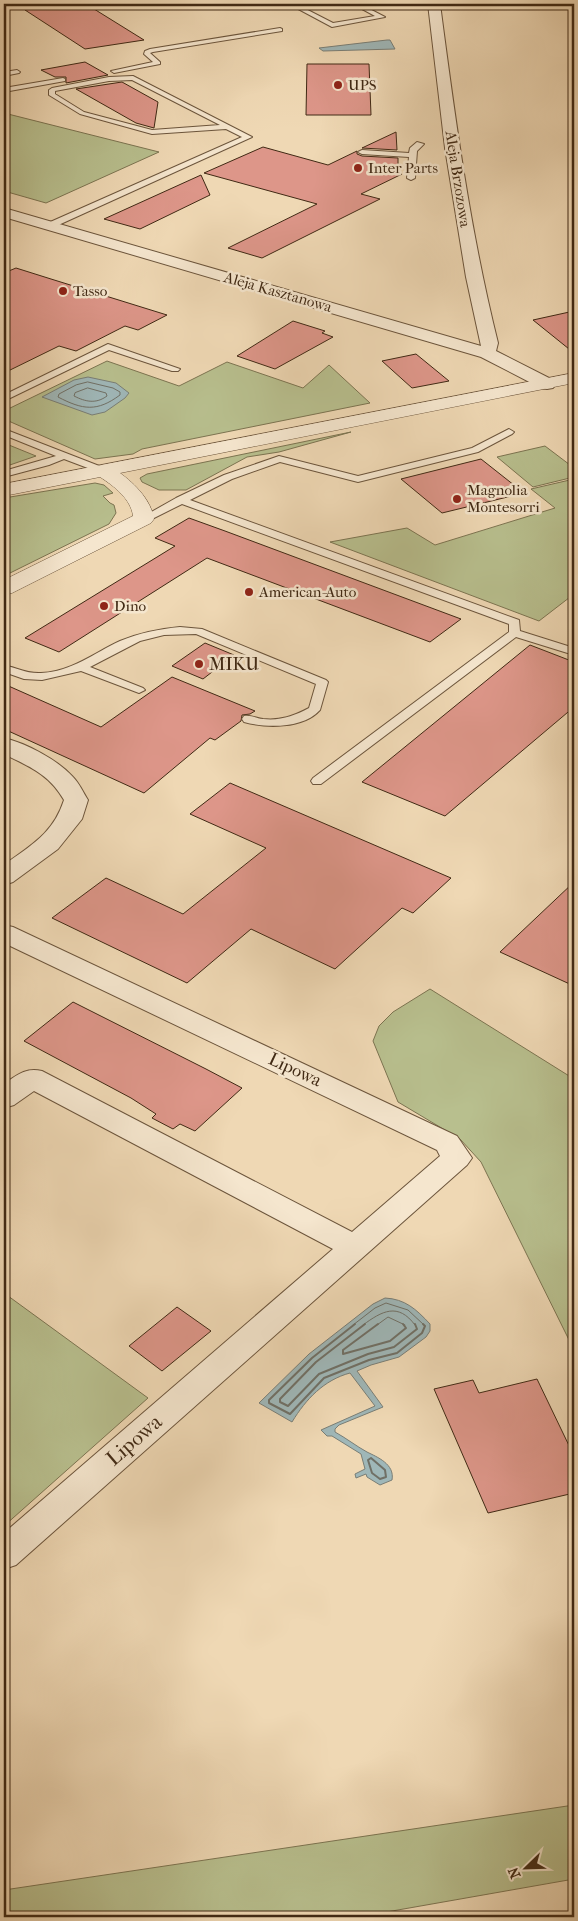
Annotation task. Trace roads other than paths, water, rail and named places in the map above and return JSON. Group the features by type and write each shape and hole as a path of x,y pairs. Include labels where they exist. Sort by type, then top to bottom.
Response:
{"street":[{"name":"Aleja Brzozowa","path":"434,4 454,157 474,277 490,343 487,353"},
{"name":"Aleja Kasztanowa","path":"4,212 487,353 547,384"},
{"path":"4,490 574,378"},
{"path":"4,588 144,518 144,511 134,498 113,476 104,471"},
{"path":"4,746 48,767 66,782 76,800 70,819 49,844 4,877"},
{"name":"Lipowa","path":"4,933 447,1143 457,1158 4,1554"},
{"path":"4,1098 32,1078 355,1247"}],"lane":[{"path":"292,4 332,25 382,17 356,4"},
{"path":"4,90 154,65 158,63 157,61 147,52 280,30"},
{"path":"4,74 17,72"},
{"path":"51,226 248,137 133,78 109,78 52,90 52,95 82,113 152,132 225,126"},
{"path":"411,178 412,150 420,144"},
{"path":"362,152 412,155"},
{"path":"4,398 108,347 175,369"},
{"path":"4,432 104,471"},
{"path":"144,518 228,477 278,459 358,479 475,450 509,432"},
{"path":"4,474 46,463 63,456"},
{"path":"180,500 515,622 514,634 316,781"},
{"path":"4,668 21,676 42,678 60,675 81,668 122,643 138,637 158,632 192,630 322,682 314,710 299,719 271,724 259,723 248,719"},
{"path":"514,634 574,652"},
{"path":"81,668 139,690"}],"water":[{"path":"390,40 395,49 323,51 319,48"},
{"path":"88,377 116,383 129,393 105,412 92,415 42,397 74,380"},
{"path":"385,1298 398,1300 415,1309 430,1324 430,1331 426,1337 399,1357 357,1371 383,1407 339,1425 335,1429 335,1432 388,1465 391,1470 392,1480 380,1485 367,1477 366,1474 356,1478 355,1474 365,1469 361,1454 332,1436 327,1436 321,1430 375,1406 350,1373 332,1380 316,1392 292,1422 259,1403 309,1354 373,1304"}],"place":[{"name":"UPS","path":"338,85"},
{"name":"Inter Parts","path":"358,168"},
{"name":"Tasso","path":"63,291"},
{"name":"Magnolia Montesorri","path":"457,499"},
{"name":"American-Auto","path":"249,592"},
{"name":"Dino","path":"104,606"},
{"name":"MIKU","path":"199,664"}]}
